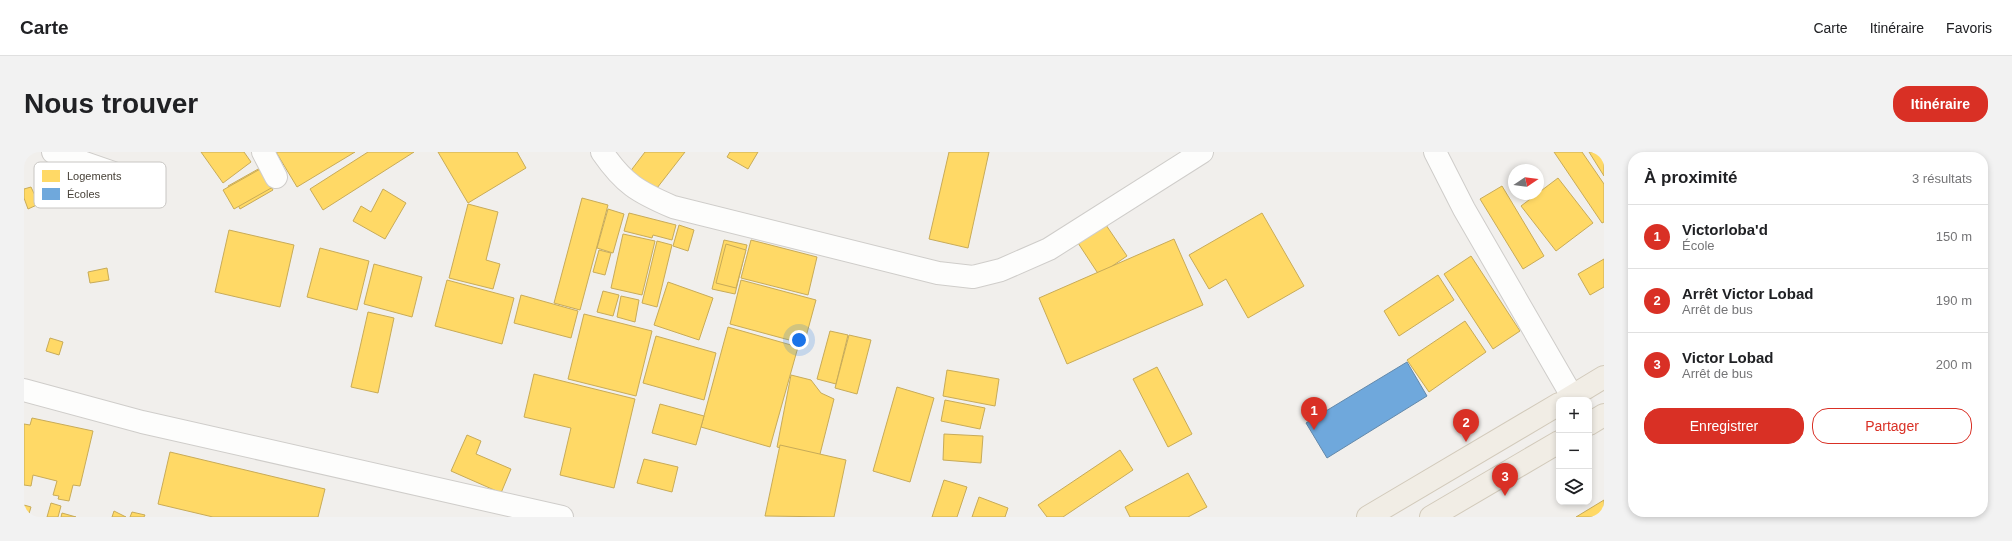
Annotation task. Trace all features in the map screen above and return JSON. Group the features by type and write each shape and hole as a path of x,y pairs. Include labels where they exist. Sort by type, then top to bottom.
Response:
{"main road":[{"path":"1571,397 1604,377"},
{"path":"1368,517 1556,406"},
{"path":"1592,422 1604,415"},
{"path":"1431,517 1556,444"}],"street":[{"path":"53,152 82,162"},
{"path":"263,152 276,176"},
{"path":"602,152 616,172 642,194 673,207 938,273 974,276 1001,270 1049,249 1202,152"},
{"path":"1435,152 1564,397"},
{"path":"24,390 142,422 562,517"}],"building: Logements":[{"path":"201,152 244,152 251,162 223,183"},
{"path":"276,152 355,152 297,187"},
{"path":"368,152 414,152 323,210 310,189"},
{"path":"438,152 517,152 526,168 468,203"},
{"path":"645,152 685,152 650,197 626,177"},
{"path":"730,152 758,152 748,169 727,157"},
{"path":"949,152 989,152 968,248 929,239"},
{"path":"1554,152 1582,152 1604,184 1604,222 1602,223"},
{"path":"1589,152 1604,152 1604,176"},
{"path":"260,168 273,190 240,209 228,186"},
{"path":"262,168 273,187 234,209 223,190"},
{"path":"1558,178 1593,223 1556,251 1521,206 1529,200 1544,200 1544,189"},
{"path":"1502,186 1508,196 1508,200 1510,200 1544,256 1523,269 1480,199"},
{"path":"31,187 34,193 34,206 28,209 24,198 24,189"},
{"path":"383,189 406,203 385,239 353,221 361,206 371,212"},
{"path":"582,198 608,205 580,310 554,303"},
{"path":"468,204 498,212 486,260 500,264 493,289 449,278"},
{"path":"608,209 624,214 613,253 597,248"},
{"path":"629,213 676,225 672,240 653,235 652,238 624,231"},
{"path":"1262,213 1304,286 1248,318 1226,279 1209,289 1189,255"},
{"path":"679,225 694,230 688,251 673,246"},
{"path":"1106,225 1127,256 1099,275 1078,243"},
{"path":"229,230 294,245 280,307 215,292"},
{"path":"623,234 655,241 642,295 611,288"},
{"path":"1174,239 1203,305 1067,364 1039,298"},
{"path":"724,240 747,245 735,294 712,289"},
{"path":"751,240 817,257 808,295 741,278"},
{"path":"657,241 672,245 657,307 642,303"},
{"path":"726,244 746,250 736,288 716,283"},
{"path":"320,248 369,261 357,310 307,297"},
{"path":"599,250 611,253 605,275 593,272"},
{"path":"1471,256 1520,331 1493,349 1444,274"},
{"path":"1604,259 1604,287 1590,295 1578,274"},
{"path":"374,264 422,277 412,317 364,304"},
{"path":"107,268 109,280 90,283 88,272"},
{"path":"1438,275 1454,300 1399,336 1384,311"},
{"path":"447,280 514,298 502,344 435,326"},
{"path":"741,280 816,300 804,344 730,324"},
{"path":"668,282 713,298 699,340 654,325"},
{"path":"603,291 619,295 613,316 597,312"},
{"path":"521,295 578,311 571,338 514,323"},
{"path":"621,296 639,300 635,322 617,317"},
{"path":"368,312 394,318 378,393 351,387"},
{"path":"584,314 652,331 636,396 568,379"},
{"path":"1465,321 1486,352 1429,392 1407,360"},
{"path":"728,327 798,347 770,447 701,427"},
{"path":"830,331 848,335 836,384 817,379"},
{"path":"849,335 871,340 857,394 835,388"},
{"path":"656,336 716,353 704,400 643,383"},
{"path":"50,338 63,342 59,355 46,351"},
{"path":"1157,367 1192,434 1168,447 1133,379"},
{"path":"947,370 999,379 995,406 943,396"},
{"path":"534,374 635,399 614,488 560,475 571,428 524,417"},
{"path":"791,375 811,380 821,393 834,399 819,458 777,447"},
{"path":"897,387 934,398 910,482 873,471"},
{"path":"945,400 985,408 980,429 941,421"},
{"path":"660,404 704,416 696,445 652,433"},
{"path":"32,418 93,431 80,486 73,485 69,501 58,499 59,496 53,495 57,481 33,475 31,486 24,485 24,424 30,425"},
{"path":"944,434 983,436 981,463 943,460"},
{"path":"467,435 481,441 476,454 511,469 501,493 451,471"},
{"path":"780,445 846,460 834,517 765,516"},
{"path":"1120,450 1133,470 1063,517 1047,517 1038,505"},
{"path":"170,452 325,489 318,517 213,517 158,504"},
{"path":"644,459 678,467 672,492 637,483"},
{"path":"1188,473 1207,507 1188,517 1130,517 1125,507"},
{"path":"944,480 967,487 957,517 932,517"},
{"path":"979,497 1008,508 1005,517 972,517"},
{"path":"1604,500 1604,517 1576,517"},
{"path":"51,503 61,506 58,517 47,517"},
{"path":"24,505 31,507 28,517 24,517"},
{"path":"114,511 126,517 112,517"},
{"path":"132,512 145,515 144,517 130,517"},
{"path":"62,513 76,517 61,517"}],"building: Écoles":[{"path":"1407,362 1427,396 1327,458 1306,423"}],"place":[{"name":"Victorloba'd","path":"1314,430"},
{"name":"Arrêt Victor Lobad","path":"1466,442"},
{"name":"Victor Lobad","path":"1505,496"}]}
